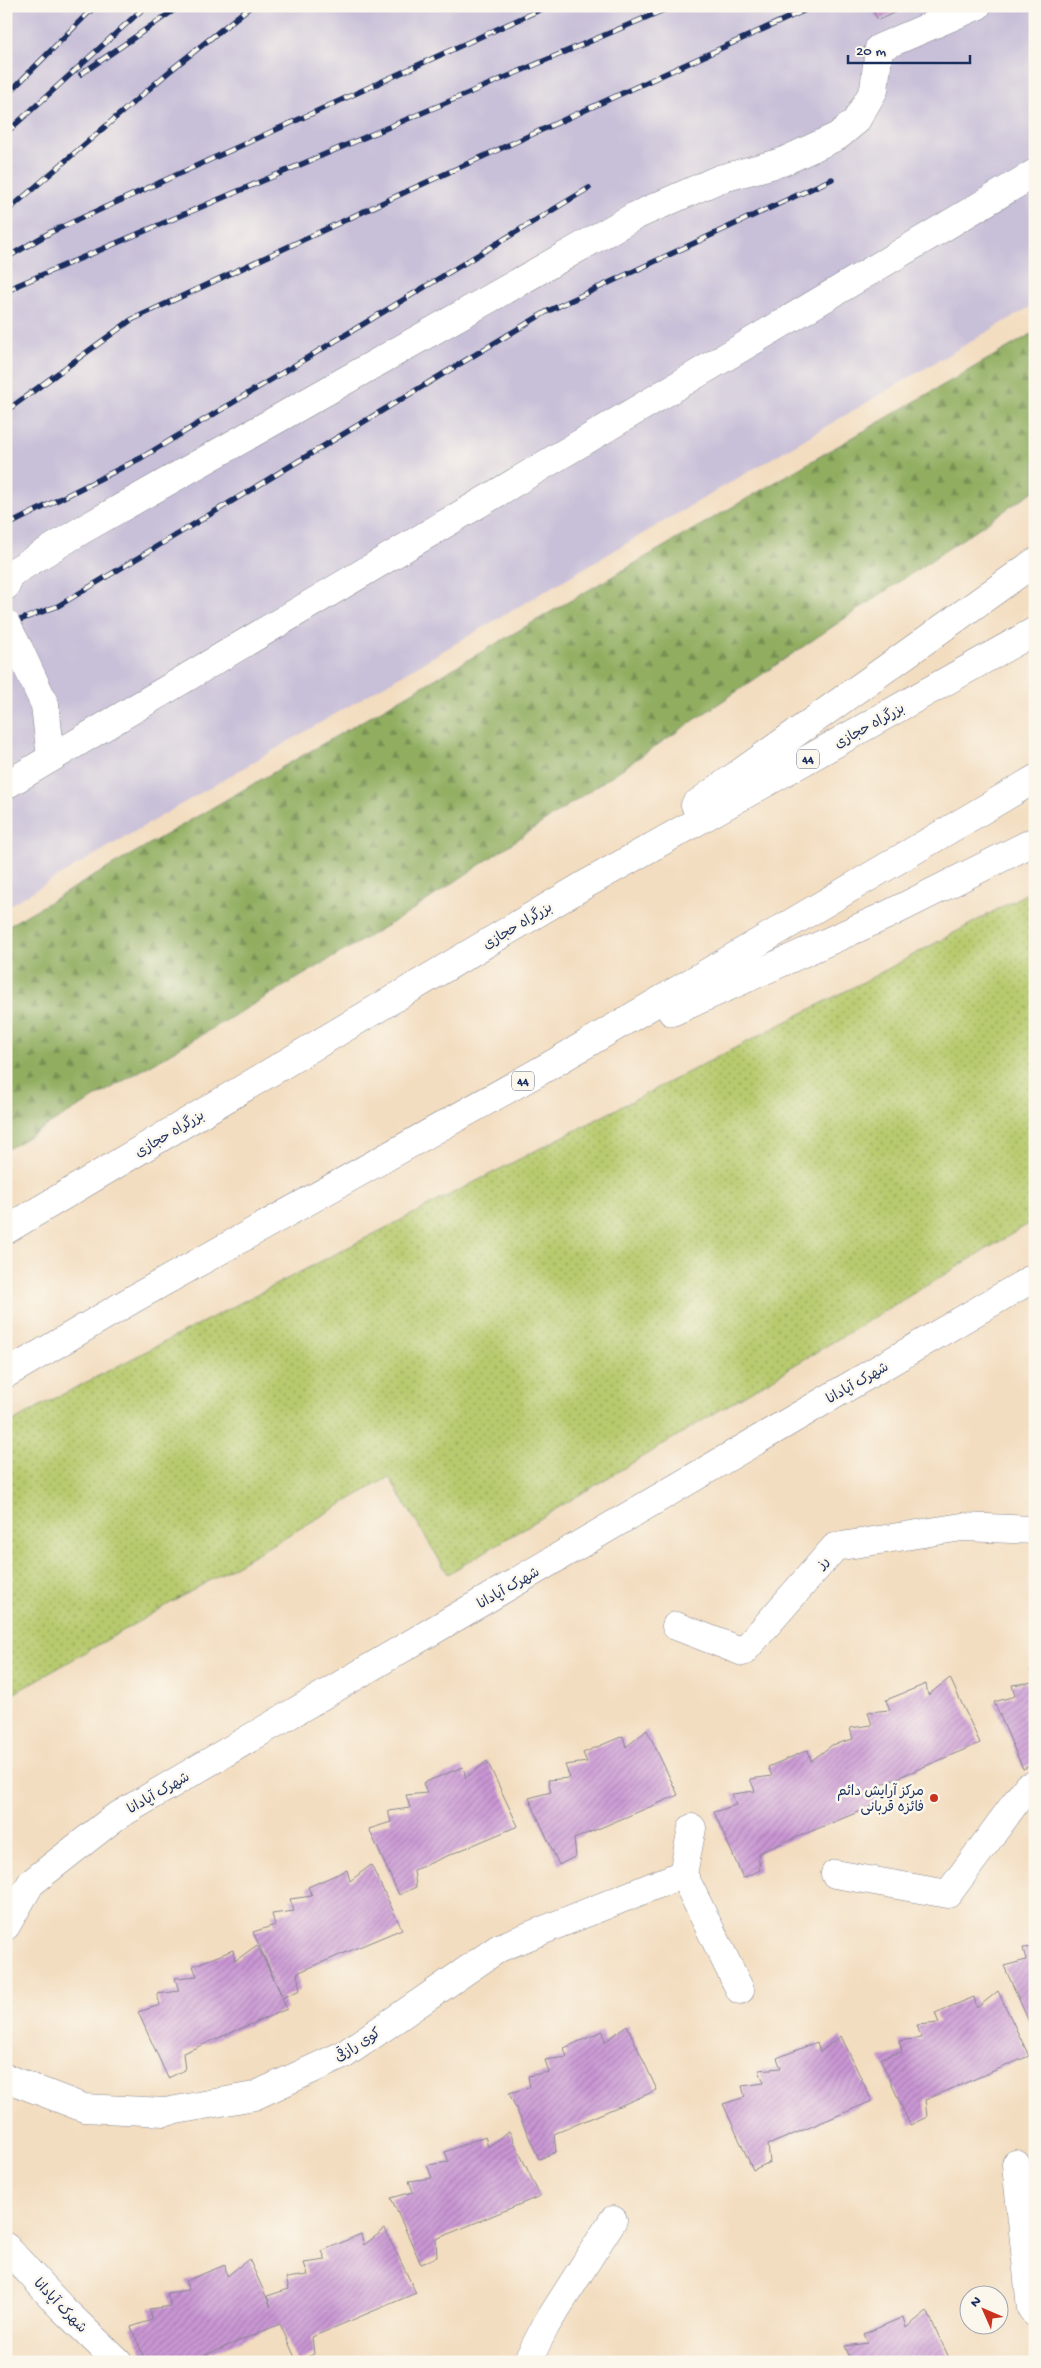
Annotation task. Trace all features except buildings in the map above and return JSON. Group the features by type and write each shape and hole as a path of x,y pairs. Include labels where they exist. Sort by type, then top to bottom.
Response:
{"main road":[{"path":"6,586 10,574 82,530 635,216 719,179 782,162 838,136 856,120 874,90 879,48 977,6"},
{"path":"6,785 1035,173"},
{"path":"580,887 1035,562"},
{"path":"6,624 45,705 51,758"},
{"name":"بزرگراه حجازی","path":"6,1230 580,887 1035,631"},
{"name":"44","path":"6,1374 136,1298 550,1066 1035,779"},
{"path":"550,1066 887,915 1035,841"},
{"name":"شهرک آپادانا","path":"6,1926 31,1883 114,1818 1035,1277"},
{"name":"رز","path":"676,1626 742,1652 835,1547 962,1527 1035,1530"},
{"path":"835,1874 948,1894 1027,1787 1035,1786"},
{"path":"692,1828 683,1874 740,1990"},
{"name":"کوی رازقی","path":"6,2078 84,2108 165,2112 254,2096 345,2054 499,1948 683,1874"},
{"path":"1016,2164 1031,2308 1035,2313"},
{"path":"527,2362 546,2325 613,2220"},
{"name":"شهرک آپادانا","path":"6,2247 62,2308 118,2362"}],"shaded area":[{"path":"6,6 1035,6 1035,304 6,907"}],"green space":[{"path":"1035,332 1035,490 410,912 6,1150 6,927"},
{"path":"1035,889 1035,1220 448,1574 389,1477 6,1698 6,1426 42,1405 869,979"}],"railway":[{"path":"6,96 95,6"},
{"path":"6,133 146,6"},
{"path":"81,74 180,6"},
{"path":"6,212 171,70 251,6"},
{"path":"6,258 51,232 548,6"},
{"path":"6,292 18,285 673,6"},
{"path":"6,411 131,320 414,188 814,6"},
{"path":"6,625 58,606 546,312 832,179"},
{"path":"6,526 141,458 589,188"}],"place":[{"name":"مرکز آرایش دائم فائزه قربانی","path":"934,1798"}]}
